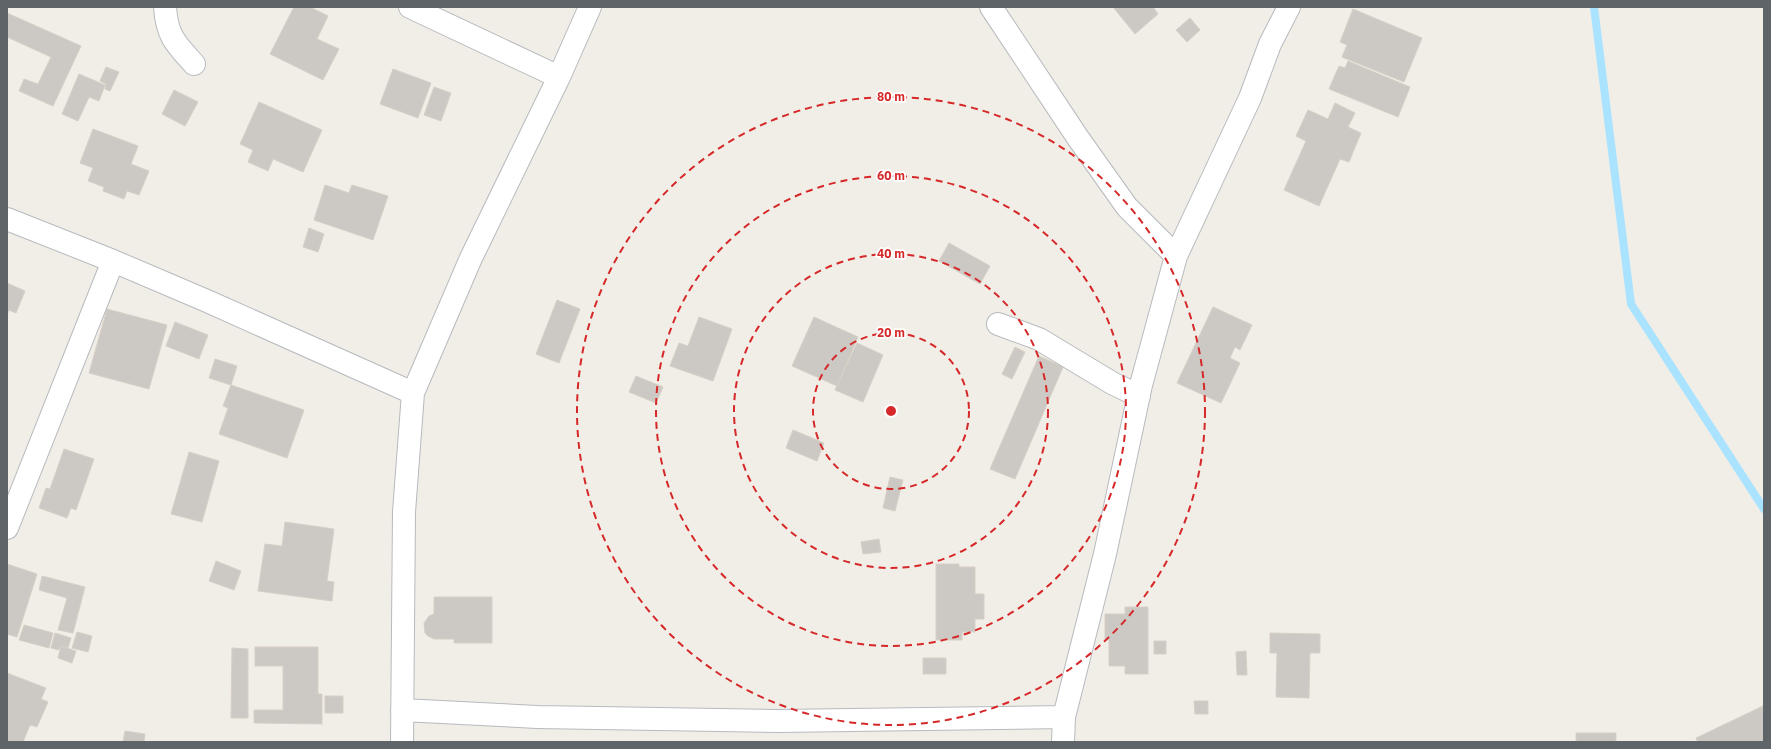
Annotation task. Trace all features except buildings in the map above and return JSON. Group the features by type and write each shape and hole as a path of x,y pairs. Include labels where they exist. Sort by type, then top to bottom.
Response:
{"street":[{"path":"165,7 166,24 175,43 194,64"},
{"path":"410,7 559,77"},
{"path":"402,742 404,512 414,393 471,258 559,77 590,7"},
{"path":"991,7 1078,138 1128,207 1176,256"},
{"path":"1063,742 1064,717 1105,554 1139,396 1176,256 1247,105 1270,44 1289,7"},
{"path":"7,219 113,261 414,393"},
{"path":"7,528 113,261"},
{"path":"998,324 1039,339 1112,383 1139,396"},
{"path":"402,710 537,717 778,721 1064,717"}],"waterway":[{"path":"1594,7 1631,304 1764,509"}]}
